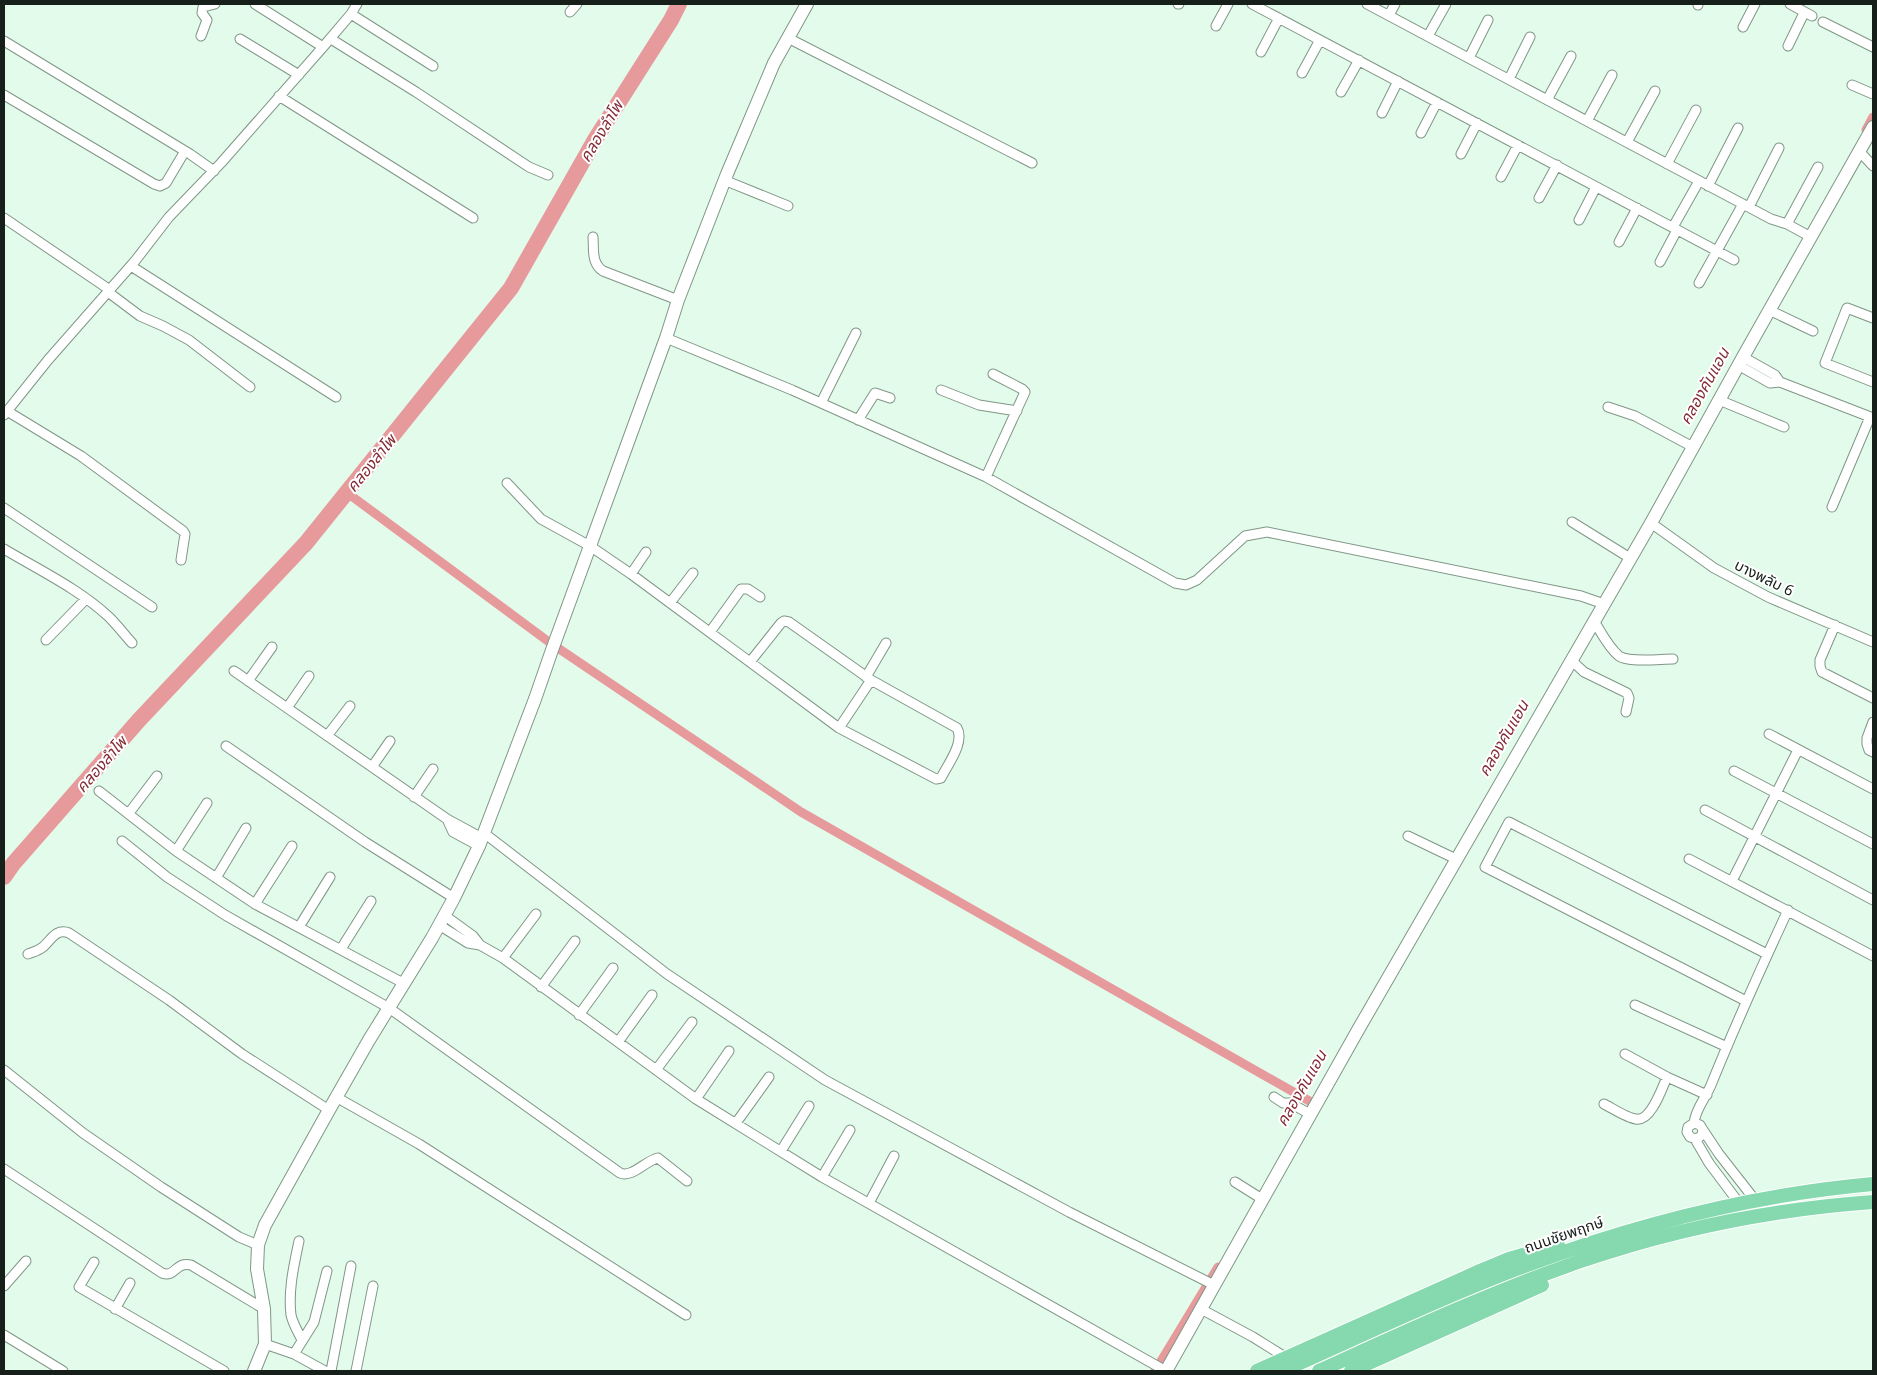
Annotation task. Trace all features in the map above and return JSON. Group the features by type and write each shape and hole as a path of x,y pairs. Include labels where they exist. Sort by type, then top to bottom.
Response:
{"main road":[{"name":"ถนนชัยพฤกษ์","path":"1282,1371 1512,1271 1616,1235 1660,1222 1739,1203 1873,1183"},
{"name":"ถนนชัยพฤกษ์","path":"1319,1371 1516,1286 1622,1248 1695,1229 1768,1215 1871,1203"},
{"path":"1257,1371 1509,1259 1564,1244 1616,1235"},
{"path":"1351,1371 1622,1248"}],"street":[{"path":"201,36 207,20 202,13 202,8 203,6 215,4"},
{"path":"255,4 324,47"},
{"path":"181,560 186,534 183,531 81,456 5,413 48,360 131,266 169,217 214,172 331,39 357,4"},
{"path":"570,12 577,4"},
{"path":"254,1371 265,1344 264,1310 257,1269 258,1244 265,1225 369,1040 405,984 442,920 481,839 535,699 666,338 678,300 724,180 774,63 807,4"},
{"path":"1216,26 1228,4"},
{"path":"1252,4 1734,260"},
{"path":"1367,4 1746,206 1809,235"},
{"path":"1389,15 1395,4"},
{"path":"1428,36 1446,4"},
{"path":"1742,27 1755,4"},
{"path":"1788,46 1808,14 1790,4"},
{"path":"351,14 433,66"},
{"path":"1261,52 1279,18"},
{"path":"1469,58 1488,20"},
{"path":"1823,22 1873,47"},
{"path":"1508,79 1530,37"},
{"path":"788,38 1032,163"},
{"path":"240,39 299,75"},
{"path":"331,39 416,92 529,167 548,175"},
{"path":"4,40 185,151 214,172"},
{"path":"1302,73 1320,40"},
{"path":"1548,100 1571,56"},
{"path":"1341,92 1359,60"},
{"path":"1587,121 1612,74"},
{"path":"1382,113 1398,81"},
{"path":"1852,85 1873,94"},
{"path":"1627,142 1655,91"},
{"path":"4,95 160,186 166,183 185,151"},
{"path":"279,96 473,218"},
{"path":"1421,133 1438,102"},
{"path":"1667,164 1696,110"},
{"path":"1460,154 1477,123"},
{"path":"442,920 468,943 480,945 503,958 696,1099 781,1152 868,1204 1164,1370 1202,1309 1309,1113 1594,620 1628,557 1651,523 1809,235 1860,152 1873,127"},
{"path":"1708,186 1738,128"},
{"path":"1500,177 1518,145"},
{"path":"1699,283 1779,148"},
{"path":"1860,152 1873,166"},
{"path":"1539,198 1557,166"},
{"path":"1790,225 1818,167"},
{"path":"724,180 788,206"},
{"path":"1660,262 1699,181"},
{"path":"1579,220 1596,187"},
{"path":"1619,242 1637,208"},
{"path":"4,218 109,291 140,316 189,340 250,387"},
{"path":"593,237 594,261 597,267 678,300"},
{"path":"131,266 336,397"},
{"path":"1873,318 1847,308 1825,363 1873,382"},
{"path":"1769,310 1813,331"},
{"path":"821,403 856,334"},
{"path":"666,338 821,403 986,477 1175,583 1186,585 1197,580 1245,536 1258,532 1267,532 1580,596 1602,604"},
{"path":"1740,361 1770,383 1780,382 1872,418 1832,507"},
{"path":"986,477 1025,392 993,374"},
{"path":"941,390 979,405 1017,411"},
{"path":"858,420 875,393 890,398"},
{"path":"1719,400 1784,427"},
{"path":"1608,407 1635,416 1691,447"},
{"path":"507,483 541,519 590,546 631,574 839,728 930,777 941,778 960,740 960,733 957,728 868,679 790,622 784,621 781,623 750,662"},
{"path":"4,508 152,607"},
{"path":"1572,522 1604,540 1628,557"},
{"name":"บางพลับ 6","path":"1651,523 1714,568 1768,597 1873,642"},
{"path":"4,550 86,599 108,616 132,643"},
{"path":"631,574 646,552"},
{"path":"670,603 693,573"},
{"path":"710,632 741,589 748,590 760,597"},
{"path":"46,640 86,599"},
{"path":"1594,620 1604,637 1620,656 1628,659 1673,659"},
{"path":"1835,625 1820,660 1822,672 1873,698"},
{"path":"839,728 868,679 886,643"},
{"path":"248,681 272,647"},
{"path":"1571,660 1584,672 1627,693 1626,712"},
{"path":"234,671 446,819 452,832 481,839 667,974 825,1080 1070,1212 1214,1284"},
{"path":"287,708 309,676"},
{"path":"327,736 350,706"},
{"path":"1873,722 1867,744 1869,750 1873,752"},
{"path":"1770,734 1873,790"},
{"path":"372,767 390,741"},
{"path":"226,746 365,842 454,898"},
{"path":"1732,881 1798,750"},
{"path":"414,797 433,769"},
{"path":"1734,771 1873,844"},
{"path":"129,813 156,776"},
{"path":"99,791 176,851 256,904 405,984"},
{"path":"176,851 207,803"},
{"path":"1705,810 1873,900"},
{"path":"1746,1001 1485,867 1509,822 1767,954"},
{"path":"216,878 246,828"},
{"path":"1408,836 1455,859"},
{"path":"122,841 167,877 225,915 389,1008 620,1172 625,1175 628,1174 658,1158 687,1181"},
{"path":"256,904 292,846"},
{"path":"1689,859 1873,956"},
{"path":"300,927 330,877"},
{"path":"341,949 371,901"},
{"path":"1694,1123 1694,1117 1707,1096 1746,1001 1788,910"},
{"path":"503,958 536,914"},
{"path":"28,954 42,948 50,938 59,932 69,933 169,1000 242,1054 329,1110"},
{"path":"542,987 575,941"},
{"path":"579,1015 613,968"},
{"path":"618,1042 652,996"},
{"path":"1635,1004 1727,1047"},
{"path":"656,1070 692,1022"},
{"path":"696,1099 729,1051"},
{"path":"1625,1054 1707,1096"},
{"path":"4,1070 83,1133 161,1187 239,1237 258,1244"},
{"path":"736,1123 769,1077"},
{"path":"1604,1104 1636,1120 1643,1119 1650,1113 1667,1077"},
{"path":"336,1097 419,1144 686,1315"},
{"path":"1274,1097 1283,1103 1290,1103 1309,1113"},
{"path":"781,1152 809,1106"},
{"path":"1739,1203 1709,1163 1694,1139 1690,1137 1687,1132 1689,1125 1694,1123 1700,1125 1719,1154 1755,1200"},
{"path":"822,1177 850,1130"},
{"path":"1694,1139 1702,1136 1703,1130"},
{"path":"868,1204 894,1156"},
{"path":"4,1170 162,1273 171,1274 180,1265 191,1265 264,1310"},
{"path":"1239,1184 1261,1198"},
{"path":"299,1242 293,1271 291,1301 293,1322 302,1340"},
{"path":"4,1286 26,1261"},
{"path":"94,1262 79,1287 224,1371"},
{"path":"331,1371 351,1266"},
{"path":"294,1354 316,1315 326,1270"},
{"path":"115,1309 130,1283"},
{"path":"356,1371 373,1286"},
{"path":"1202,1309 1285,1357"},
{"path":"4,1335 63,1371"},
{"path":"265,1344 294,1354 325,1371"}],"waterway":[{"name":"คลองลำโพ","path":"4,877 13,864 139,720 306,543 511,288 596,138 671,20 679,4"},
{"name":"คลองคันแอน","path":"1866,130 1873,117"},
{"path":"346,492 549,642 801,812 1311,1102"},
{"name":"คลองคันแอน","path":"1155,1371 1218,1267"}]}
